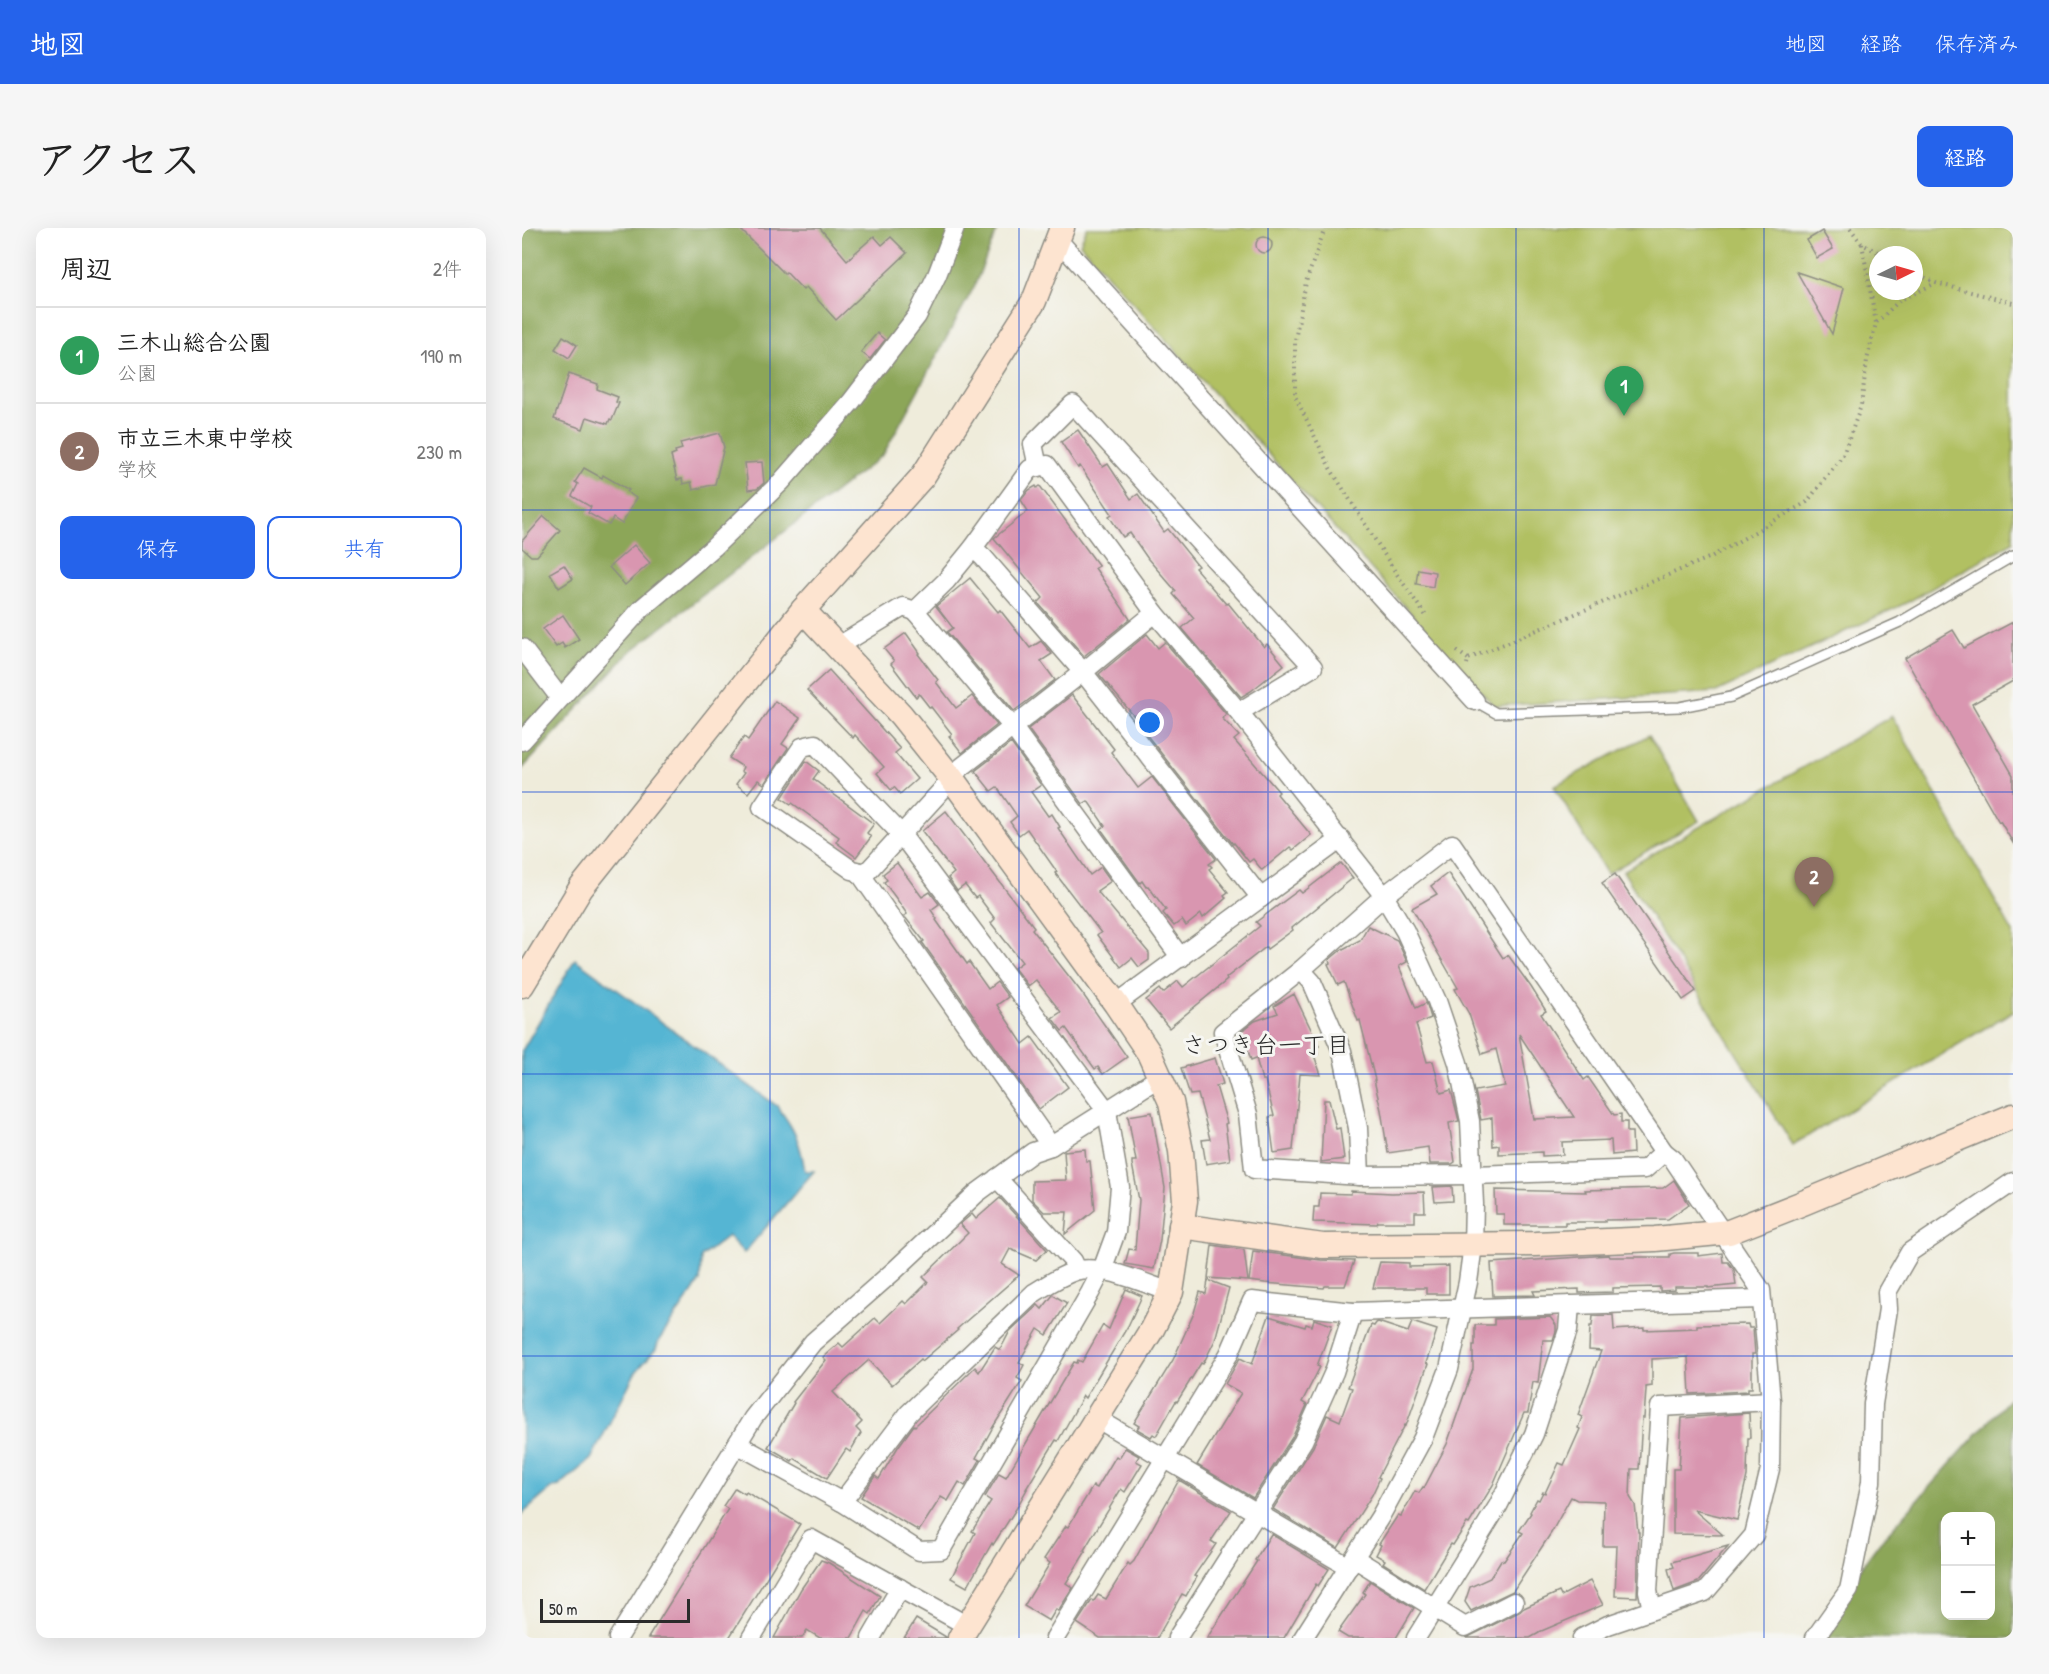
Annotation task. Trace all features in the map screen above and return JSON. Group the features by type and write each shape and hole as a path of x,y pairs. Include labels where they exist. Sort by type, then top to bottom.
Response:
{"street":[{"path":"522,741 642,608 714,547 781,482 851,402 917,316 938,274 955,228"},
{"path":"522,985 581,888 803,610 923,476 1034,301 1060,234 1475,701"},
{"path":"1038,467 1034,444 1072,404 1313,667 1239,712"},
{"path":"915,611 946,581 973,548 1030,469 1047,465 1155,613 1239,712 1384,896 1405,931 1437,1001 1458,1063 1470,1121 1474,1204 1473,1245 1462,1308 1449,1369 1423,1438 1380,1517 1303,1638"},
{"path":"973,548 1083,672 1262,898"},
{"path":"837,647 903,607 915,611 1012,726 1181,958"},
{"path":"751,1638 811,1539 900,1588 963,1631 1152,1329 1171,1292 1185,1201 1181,1151 1171,1102 1149,1053 1116,1004 901,715 803,610"},
{"path":"737,1444 842,1502 919,1551 941,1550 1102,1270 1116,1232 1120,1187 1107,1112 901,834 815,744 802,747 762,807 852,870 866,873 901,834 950,778 1155,613"},
{"path":"522,648 560,698"},
{"path":"1116,1004 1341,839"},
{"path":"1582,1638 1608,1625 1705,1592 1754,1535 1770,1469 1771,1401 1761,1290 1673,1159 1664,1152 1452,844 1384,896 1301,970 1223,1032 1248,1114 1254,1169 1360,1176 1645,1169 1664,1152"},
{"path":"859,872 1051,1146"},
{"path":"1301,970 1312,982 1342,1051 1358,1128 1360,1176"},
{"path":"618,1638 753,1419 813,1342 895,1270 977,1193 1033,1152 1051,1146 1160,1077"},
{"path":"1181,1226 1323,1246 1473,1245 1655,1239 1729,1232 2013,1116"},
{"path":"997,1178 1073,1261 1077,1270"},
{"path":"1815,1638 1849,1590 1871,1482 1873,1404 1888,1309 1887,1292 1910,1252 2013,1182"},
{"path":"842,1502 909,1413 1034,1293 1077,1270 1102,1270 1171,1292"},
{"path":"1055,1638 1229,1353 1252,1301 1353,1312 1761,1299"},
{"path":"1416,1638 1498,1506 1534,1434 1568,1330 1570,1305"},
{"path":"1177,1638 1303,1441 1334,1372 1353,1312"},
{"path":"1652,1610 1648,1591 1660,1407 1771,1401"},
{"path":"1096,1418 1257,1513 1435,1607 1465,1627 1514,1602"},
{"path":"871,1638 900,1588"}],"lane":[{"path":"1475,701 1496,713 1680,706 1731,697 1900,622 2013,556"}],"path":[{"path":"1325,228 1306,282 1296,340 1295,396 1330,468 1428,620"},
{"path":"1460,684 1468,659 1711,557 1807,502 1843,455 1861,406 1867,360 1876,323 1862,244 1851,228"},
{"path":"1862,244 1869,248"},
{"path":"1923,276 1936,283 2013,303"},
{"path":"1876,323 1900,300 1936,283"},
{"path":"1456,650 1468,659"}],"green space":[{"path":"522,228 998,228 974,287 883,455 630,652 522,769"},
{"path":"1087,228 2013,228 2013,542 1908,602 1716,692 1494,706 1080,244"},
{"path":"1892,716 2013,933 2013,1011 1793,1145 1623,871"},
{"path":"1649,735 1699,821 1607,874 1554,786"},
{"path":"2013,1394 2013,1638 1809,1638 1879,1543"}],"water":[{"path":"575,959 777,1106 796,1136 805,1171 814,1171 744,1253 728,1236 701,1257 700,1281 659,1340 656,1349 635,1373 591,1459 522,1514 522,1051"}],"building":[{"path":"739,228 820,228 847,260 874,236 882,245 891,237 907,253 836,320 806,287 803,290"},
{"path":"1822,231 1833,249 1817,258 1807,240"},
{"path":"1264,237 1270,239 1272,245 1270,251 1264,253 1258,251 1256,245 1258,239"},
{"path":"1797,272 1844,288 1832,334"},
{"path":"877,333 885,340 870,359 861,352"},
{"path":"563,336 577,345 569,358 555,349"},
{"path":"569,374 598,384 597,389 618,397 616,402 619,403 608,424 587,417 583,429 554,419"},
{"path":"1078,430 1103,467 1108,464 1131,499 1138,494 1164,532 1168,529 1198,566 1195,568 1226,604 1228,603 1264,647 1267,644 1284,665 1251,691 1241,697 1182,628 1194,618 1173,594 1176,591 1148,559 1130,533 1123,537 1109,516 1112,514 1061,442"},
{"path":"720,433 724,447 715,484 693,490 691,482 683,484 682,479 677,480 671,456 676,454 675,451 682,449 680,443"},
{"path":"762,462 764,483 757,489 748,490 745,463"},
{"path":"584,468 602,478 603,475 629,490 627,492 636,498 622,524 613,518 609,525 588,513 591,507 572,496 578,484 575,482"},
{"path":"1036,486 1037,488 1040,486 1099,566 1095,568 1130,619 1084,656 1038,603 1043,598 994,538 1028,511 1021,500 1029,490"},
{"path":"544,516 560,530 537,556 531,556 522,548 522,541"},
{"path":"634,545 650,563 625,585 609,567"},
{"path":"564,565 573,579 559,588 550,573"},
{"path":"1418,569 1435,572 1433,587 1416,584"},
{"path":"970,578 998,612 1000,610 1030,648 1041,641 1052,654 1041,661 1055,680 1014,711 947,632 953,628 936,606"},
{"path":"563,615 579,639 565,648 562,643 556,647 543,629"},
{"path":"2013,622 2013,681 1972,704 2013,775 2013,843 1905,658 1953,630 1964,648"},
{"path":"906,633 920,653 918,654 938,680 936,682 956,708 972,696 997,725 962,753 949,736 952,734 931,707 919,694 916,697 891,664 894,661 884,649"},
{"path":"1147,634 1158,648 1165,642 1226,714 1222,718 1239,736 1234,740 1279,792 1277,794 1311,835 1293,850 1290,847 1262,870 1253,859 1249,862 1233,844 1146,734 1148,733 1099,674"},
{"path":"829,670 900,749 895,753 917,779 900,794 894,787 891,790 877,773 884,767 855,735 853,738 807,690"},
{"path":"1072,695 1114,749 1111,752 1138,788 1152,777 1216,859 1209,864 1212,867 1209,869 1228,892 1224,895 1226,898 1203,918 1201,914 1186,926 1182,920 1174,926 1163,913 1166,910 1148,886 1146,887 1142,881 1140,883 1101,829 1105,826 1088,801 1083,804 1028,729"},
{"path":"775,701 800,718 782,744 788,748 764,784 758,780 748,793 736,784 744,773 741,771 743,767 729,758 744,737 748,740"},
{"path":"1011,743 1041,785 1031,792 1048,816 1052,814 1060,827 1058,828 1090,875 1101,867 1111,881 1097,891 1149,953 1149,960 1139,967 1132,958 1121,967 1097,935 1101,933 1055,873 1057,872 1027,829 1019,835 1010,822 1017,816 997,787 991,791 975,771"},
{"path":"806,761 819,771 813,779 874,824 867,833 871,837 856,857 836,842 839,837 782,798"},
{"path":"946,811 1034,927 1032,929 1082,993 1127,1057 1103,1074 1098,1067 1095,1069 1066,1028 1062,1031 1052,1018 1061,1012 1036,980 1028,986 1014,968 1022,962 991,923 995,919 978,896 975,898 965,885 957,891 948,878 954,873 922,831"},
{"path":"897,863 922,897 930,892 939,904 931,910 967,964 969,962 988,989 997,982 1008,997 997,1005 1023,1044 1032,1037 1068,1087 1039,1109 922,942 924,941 904,916 907,914 884,882 887,880 883,874"},
{"path":"1341,863 1353,878 1292,928 1293,930 1267,949 1266,947 1226,978 1227,980 1169,1028 1146,1000 1160,989 1163,993 1178,981 1183,987 1260,926 1256,922 1299,890 1302,893"},
{"path":"1448,873 1503,958 1508,955 1531,987 1546,1011 1541,1014 1584,1080 1588,1077 1614,1115 1621,1114 1621,1122 1627,1122 1627,1132 1632,1132 1633,1153 1612,1155 1611,1140 1562,1142 1563,1155 1542,1156 1542,1152 1499,1154 1499,1145 1493,1146 1492,1118 1481,1120 1475,1091 1505,1086 1496,1049 1482,1054 1469,1014 1455,989 1458,988 1412,908 1437,894 1431,886","holes":["1519,1034 1574,1117 1534,1119"]},
{"path":"1615,874 1696,991 1683,1000 1602,883"},
{"path":"1368,926 1397,940 1407,962 1399,966 1416,1008 1426,1003 1427,1005 1431,1018 1416,1024 1427,1062 1433,1061 1441,1093 1451,1090 1459,1121 1449,1123 1455,1162 1452,1164 1430,1164 1428,1147 1388,1153 1375,1080 1360,1020 1358,1021 1344,982 1338,985 1328,964 1329,960 1341,950 1360,940"},
{"path":"1294,994 1319,1046 1315,1047 1318,1054 1314,1055 1321,1075 1300,1074 1293,1150 1274,1153 1269,1117 1274,1116 1265,1080 1262,1080 1256,1058 1251,1060 1242,1031 1255,1021 1278,1013 1274,1006"},
{"path":"1215,1058 1223,1084 1216,1086 1227,1123 1225,1124 1230,1160 1206,1164 1202,1140 1210,1139 1198,1094 1190,1095 1181,1068"},
{"path":"1324,1100 1329,1100 1336,1129 1340,1128 1344,1159 1321,1162"},
{"path":"1152,1112 1165,1188 1160,1240 1154,1269 1125,1264 1129,1249 1135,1250 1139,1200 1132,1164 1132,1161 1136,1161 1128,1116"},
{"path":"1085,1149 1086,1161 1090,1161 1095,1210 1065,1234 1067,1212 1044,1212 1032,1200 1032,1181 1066,1180 1064,1151"},
{"path":"1674,1180 1689,1204 1668,1219 1565,1222 1565,1225 1504,1225 1504,1214 1496,1214 1495,1190 1586,1192 1585,1190 1663,1188"},
{"path":"1452,1186 1453,1201 1435,1202 1433,1187"},
{"path":"1351,1191 1424,1192 1425,1212 1415,1212 1415,1222 1378,1222 1377,1224 1313,1222 1314,1207 1319,1207 1320,1193 1351,1194"},
{"path":"1000,1198 1047,1250 1036,1260 1010,1249 1002,1264 1019,1275 892,1385 869,1360 833,1392 862,1422 856,1428 861,1433 850,1452 846,1449 827,1478 794,1458 792,1461 768,1447 793,1402 826,1360 823,1357 839,1343 843,1347 875,1318 880,1323 903,1301 906,1304 928,1282 923,1277 968,1233 960,1224 972,1214 976,1219"},
{"path":"1212,1245 1244,1250 1248,1281 1208,1278"},
{"path":"1253,1251 1321,1260 1354,1261 1345,1286 1325,1286 1324,1288 1265,1283 1249,1281"},
{"path":"1698,1253 1698,1256 1722,1253 1723,1262 1728,1262 1734,1270 1736,1285 1708,1288 1675,1287 1675,1290 1660,1291 1660,1287 1613,1288 1613,1292 1579,1293 1579,1289 1533,1291 1535,1295 1493,1296 1491,1263 1609,1255 1610,1257 1670,1257 1670,1254"},
{"path":"1380,1262 1409,1263 1409,1267 1449,1266 1449,1294 1426,1294 1426,1288 1373,1288"},
{"path":"1208,1280 1229,1288 1215,1340 1203,1364 1201,1363 1176,1401 1156,1436 1153,1434 1151,1437 1137,1429 1139,1426 1134,1423 1173,1360 1194,1313 1200,1292 1206,1294"},
{"path":"1126,1289 1142,1296 1128,1326 1085,1398 1083,1396 1058,1441 1056,1440 967,1587 951,1578 975,1533 972,1531 991,1501 985,1497 999,1473 1006,1477 1074,1362 1077,1363 1078,1360 1082,1362 1103,1325 1109,1329"},
{"path":"1053,1295 1067,1303 1047,1335 1038,1329 1019,1362 1024,1365 1017,1378 1022,1381 976,1458 980,1460 965,1486 959,1482 948,1501 941,1497 919,1531 861,1497 875,1476 879,1479 914,1425 975,1367 979,1372 995,1347 1000,1350 1010,1331 1038,1305 1042,1309"},
{"path":"1613,1315 1614,1330 1748,1324 1749,1328 1753,1328 1755,1354 1752,1354 1752,1388 1748,1388 1748,1391 1690,1394 1688,1357 1652,1359 1652,1386 1646,1387 1639,1469 1631,1469 1630,1497 1635,1505 1639,1532 1637,1597 1615,1596 1617,1546 1603,1546 1604,1501 1577,1500 1571,1497 1551,1533 1513,1591 1471,1611 1465,1602 1470,1587 1490,1578 1501,1560 1504,1561 1523,1533 1519,1531 1537,1499 1539,1500 1543,1492 1545,1493 1559,1463 1564,1465 1580,1429 1578,1428 1582,1417 1578,1415 1601,1351 1589,1350 1590,1326 1592,1326 1593,1316"},
{"path":"1269,1316 1305,1327 1306,1324 1312,1326 1314,1319 1332,1325 1317,1366 1320,1367 1302,1402 1307,1405 1293,1436 1253,1498 1197,1465 1241,1393 1225,1384 1240,1358 1252,1364"},
{"path":"1550,1317 1556,1325 1556,1331 1553,1340 1543,1340 1538,1383 1533,1382 1528,1413 1524,1413 1493,1485 1469,1524 1467,1523 1453,1545 1451,1544 1424,1589 1383,1563 1385,1560 1376,1555 1381,1545 1379,1544 1398,1515 1401,1516 1415,1491 1419,1493 1424,1488 1447,1444 1473,1369 1475,1325 1494,1325 1494,1319"},
{"path":"1378,1322 1408,1332 1412,1322 1437,1330 1426,1363 1428,1364 1406,1426 1378,1477 1380,1478 1372,1495 1338,1548 1273,1509 1313,1447 1327,1415 1340,1421 1352,1388 1348,1387 1371,1325 1374,1326"},
{"path":"1749,1413 1747,1476 1737,1520 1694,1510 1723,1535 1673,1534 1673,1469 1679,1469 1682,1418"},
{"path":"1125,1448 1139,1456 1136,1461 1142,1464 1125,1492 1121,1489 1084,1550 1086,1551 1066,1583 1073,1588 1049,1621 1024,1606 1050,1563 1044,1559 1066,1526 1068,1527 1093,1486 1097,1488 1116,1456 1119,1458"},
{"path":"1179,1480 1231,1511 1211,1541 1216,1544 1194,1576 1197,1577 1186,1596 1182,1594 1157,1638 1100,1638 1077,1623 1092,1600 1094,1601 1098,1595 1106,1599 1128,1563 1130,1565 1134,1561"},
{"path":"735,1488 745,1494 746,1492 800,1524 729,1638 648,1638 728,1509 723,1506"},
{"path":"1271,1534 1329,1569 1318,1586 1316,1584 1284,1638 1207,1638 1257,1561 1255,1560"},
{"path":"1728,1546 1698,1582 1674,1591 1668,1569 1674,1567 1672,1562"},
{"path":"821,1560 880,1596 870,1614 866,1611 851,1638 820,1638 807,1630 802,1638 774,1638 801,1589"},
{"path":"1370,1581 1414,1608 1396,1638 1348,1638 1338,1632 1365,1594 1363,1592"},
{"path":"1590,1581 1603,1605 1530,1638 1466,1638 1524,1608 1559,1592 1561,1596"},
{"path":"916,1619 946,1637 946,1638 904,1638"}],"place":[{"name":"三木山総合公園","path":"1624,416"},
{"name":"市立三木東中学校","path":"1814,907"}],"district":[{"name":"さつき台一丁目","path":"1266,1045"}]}
